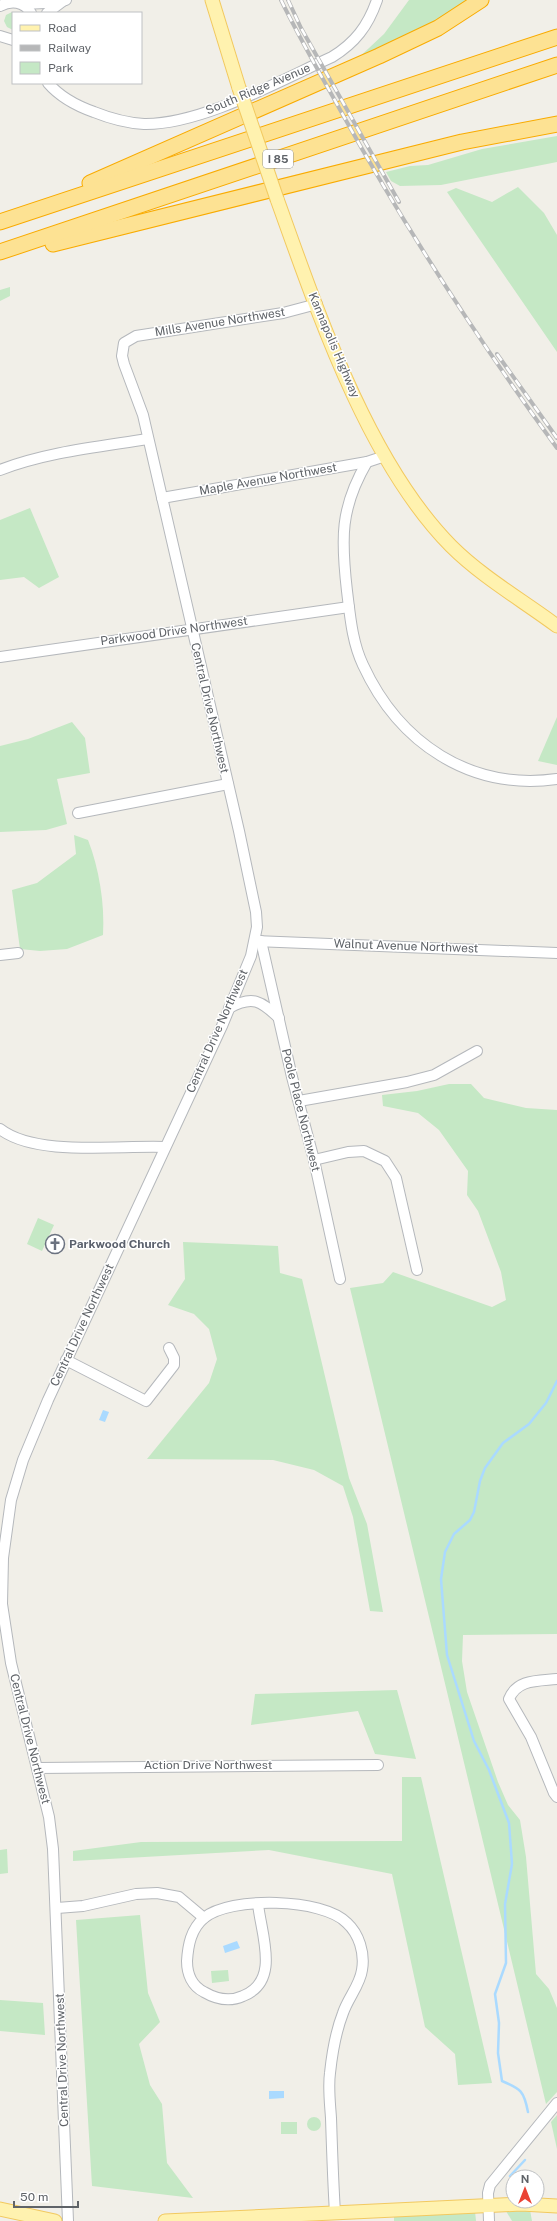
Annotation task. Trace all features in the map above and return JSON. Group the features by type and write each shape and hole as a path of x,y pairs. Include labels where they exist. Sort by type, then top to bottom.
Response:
{"highway":[{"path":"1,222 380,56 438,28 481,0"},
{"name":"I 85","path":"1,222 557,37"},
{"name":"I 85","path":"0,252 557,65"},
{"path":"0,258 462,142 557,124"}],"main road":[{"name":"Kannapolis Highway","path":"212,0 239,88 277,199 347,379 375,460 451,546 473,565 557,626"},
{"path":"165,2221 521,2204 557,2206"},
{"path":"0,2209 56,2221"}],"street":[{"path":"0,5 1,0"},
{"name":"South Ridge Avenue","path":"49,84 67,100 103,116 144,124 174,121 223,106 332,57 345,49 360,35 367,24 377,0"},
{"path":"0,5 11,1 65,1"},
{"path":"49,12 65,1"},
{"path":"21,2 30,12"},
{"path":"4,38 12,46"},
{"name":"Mills Avenue Northwest","path":"124,343 136,336 283,313 317,304"},
{"name":"Central Drive Northwest","path":"68,2221 57,1908 50,1817 11,1663 3,1621 3,1558 7,1519 23,1460 66,1360 229,1008 258,941 256,912 228,784 143,416 122,356 124,343"},
{"path":"0,470 18,463 58,453 148,439"},
{"path":"375,460 352,492 342,536 349,607 362,664 376,690 399,721 417,739 432,750 477,774 511,782 533,782 557,779"},
{"name":"Maple Avenue Northwest","path":"162,498 375,460"},
{"name":"Parkwood Drive Northwest","path":"0,657 192,628 349,607"},
{"path":"78,812 228,784"},
{"name":"Walnut Avenue Northwest","path":"258,941 557,953"},
{"name":"Poole Place Northwest","path":"258,941 279,1018 314,1160 340,1279"},
{"path":"0,955 18,953"},
{"path":"229,1008 240,1002 254,1000 262,1004 279,1018"},
{"path":"299,1101 407,1082 434,1074 477,1051"},
{"path":"0,1129 13,1137 49,1146 165,1147"},
{"path":"314,1160 348,1152 364,1151 385,1161 396,1178 417,1270"},
{"path":"66,1360 146,1401 174,1365 174,1358 169,1348"},
{"path":"557,1679 528,1682 518,1686 511,1692 509,1699 531,1737 557,1797"},
{"name":"Action Drive Northwest","path":"38,1768 378,1765"},
{"path":"57,1908 83,1906 136,1894 157,1893 179,1897 187,1902 204,1918"},
{"path":"258,1904 267,1960 265,1972 257,1987 240,1998 216,1998 203,1992 190,1979 187,1967 188,1947 194,1929 204,1918 222,1908 258,1904 289,1904 320,1908 332,1912 347,1922 359,1940 362,1969 360,1978 342,2013 330,2069 335,2213"},
{"path":"489,2221 488,2193 490,2185 557,2103"}],"green space":[{"path":"409,0 470,0 448,15 354,62 384,34"},
{"path":"12,12 12,30 7,27 4,21 6,15"},
{"path":"557,136 557,162 441,185 400,186 391,181 386,172 410,166 428,165 482,149"},
{"path":"518,187 544,213 557,235 557,352 447,192 456,188 492,202"},
{"path":"10,287 10,296 0,301 0,290"},
{"path":"30,508 59,577 39,588 24,577 0,580 0,520"},
{"path":"557,717 557,765 538,761"},
{"path":"72,722 85,738 90,773 57,779 67,824 46,830 0,832 0,746 28,739"},
{"path":"74,835 88,840 92,851 102,899 103,935 67,949 40,951 20,949 12,890 37,883 76,854"},
{"path":"449,1084 471,1084 484,1098 526,1108 557,1110 557,1634 463,1635 462,1661 467,1692 498,1782 508,1805 520,1820 526,1857 536,1974 549,1989 557,2008 557,2092 546,2104 350,1288 383,1283 393,1272 492,1307 506,1300 501,1272 478,1211 467,1195 468,1171 439,1130 418,1113 383,1106 382,1095 417,1091"},
{"path":"38,1218 54,1225 42,1251 27,1244"},
{"path":"183,1242 278,1246 280,1273 302,1279 349,1478 367,1524 383,1612 370,1611 353,1517 343,1486 314,1470 273,1460 147,1459 209,1383 217,1359 209,1329 194,1314 168,1305 185,1279"},
{"path":"397,1690 416,1759 375,1754 358,1711 251,1725 255,1694"},
{"path":"402,1777 421,1777 492,2083 458,2085 455,2054 425,2027 392,1874 269,1850 73,1861 73,1851 141,1842 402,1841"},
{"path":"7,1849 8,1873 0,1874 0,1850"},
{"path":"140,1915 148,1993 160,2022 139,2044 150,2085 162,2104 167,2163 193,2198 92,2186 76,1920"},
{"path":"228,1970 229,1981 212,1983 211,1971"},
{"path":"0,2000 43,2003 45,2035 0,2031"},
{"path":"557,2115 557,2149 551,2122"},
{"path":"311,2117 317,2117 321,2121 321,2127 317,2131 311,2131 307,2127 307,2121"},
{"path":"281,2122 297,2122 297,2134 281,2134"},
{"path":"530,2210 532,2221 512,2221 506,2211"},
{"path":"475,2211 476,2221 394,2221 394,2215"}],"water":[{"path":"103,1410 109,1412 105,1422 99,1420"},
{"path":"237,1941 240,1948 225,1953 223,1946"},
{"path":"269,2091 284,2091 284,2098 269,2099"}],"waterway":[{"path":"528,2112 525,2099 521,2092 514,2086 502,2081 498,2053 499,2023 495,1994 506,1963 505,1904 512,1864 509,1823 489,1770 474,1741 447,1655 441,1579 445,1552 454,1534 470,1520 474,1512 480,1481 485,1468 503,1443 529,1424 546,1403 557,1381"},
{"path":"517,2169 525,2160"}],"railway":[{"path":"281,0 311,58 392,201 472,326 557,448"},
{"path":"288,0 301,28 399,202"},
{"path":"497,354 557,438"}],"place":[{"name":"Parkwood Church","path":"55,1244"}]}
